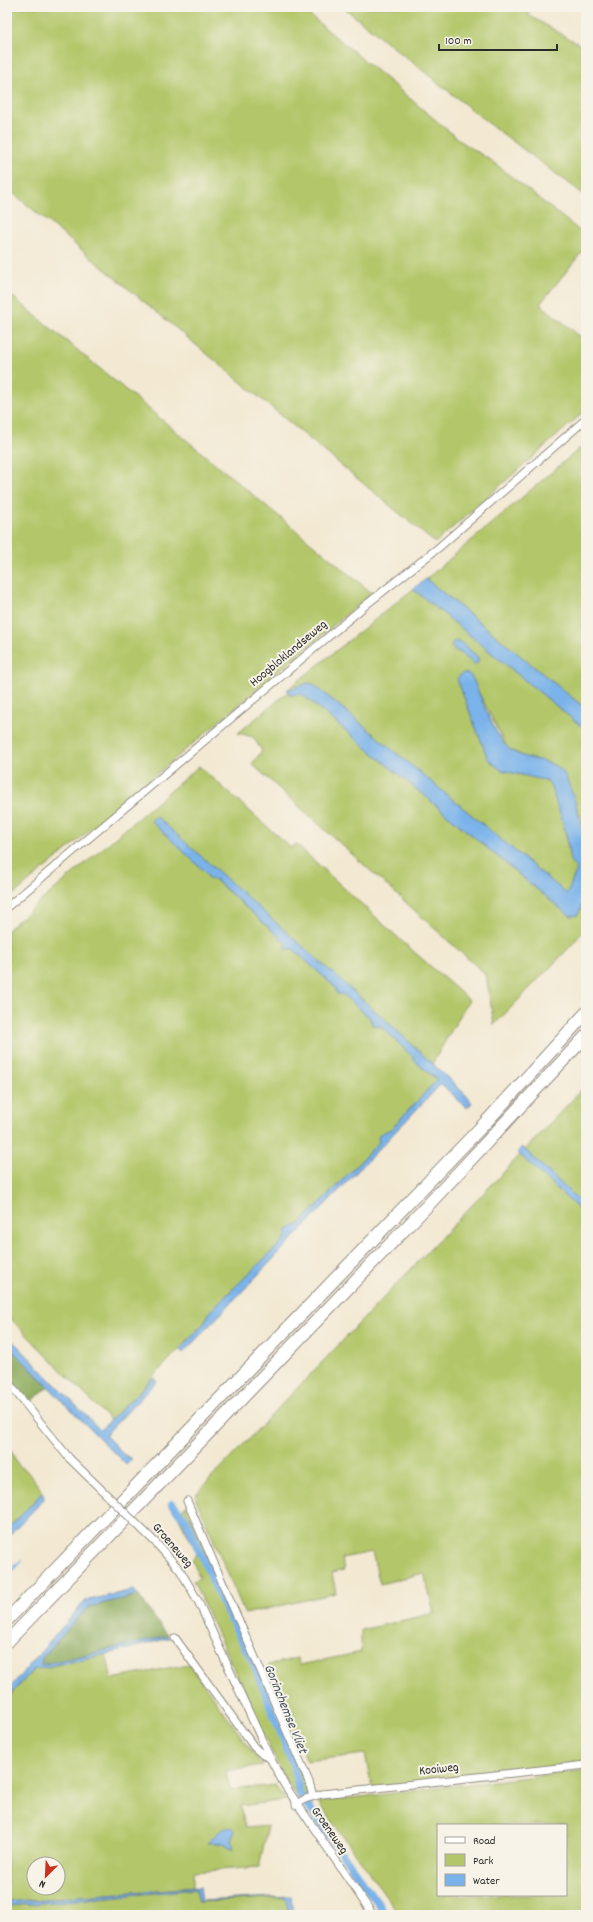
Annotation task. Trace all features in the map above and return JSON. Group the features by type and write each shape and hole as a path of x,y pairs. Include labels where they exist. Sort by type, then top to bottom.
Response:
{"highway":[{"path":"7,1620 482,1127 586,1013"},
{"path":"7,1642 422,1211 586,1036"}],"street":[{"name":"Hoogbloklandseweg","path":"7,907 343,624 438,548 586,419"},
{"name":"Groeneweg","path":"7,1381 69,1458 155,1542 180,1570 198,1601 270,1758 301,1802 373,1915"},
{"name":"Groeneweg","path":"187,1501 309,1782 313,1796"},
{"name":"Groeneweg","path":"175,1638 254,1747 263,1755 270,1758"},
{"name":"Kooiweg","path":"301,1802 313,1796 586,1765"}],"green space":[{"path":"16,7 300,7 462,142 493,162 586,236 586,247 540,304 586,341 586,410 435,543 7,188 7,17"},
{"path":"343,7 533,7 528,15 586,48 586,196 487,122"},
{"path":"7,292 372,593 7,900"},
{"path":"586,443 586,709 426,579"},
{"path":"413,589 586,730 586,838 581,817 552,764 525,757 507,748 470,675 457,679 488,759 496,766 504,770 543,780 550,784 562,819 571,861 577,869 567,894 313,684 287,690","holes":["458,641 478,657 468,659 452,648"]},
{"path":"288,692 290,695 300,694 304,696 562,910 579,913 586,891 586,928 570,947 494,1025 487,981 484,973 252,764 262,751 253,737 238,733"},
{"path":"199,766 291,848 296,844 469,1000 432,1064 392,1026 156,817 206,873 209,879 215,880 286,943 286,949 293,949 335,987 337,994 342,994 370,1018 371,1023 384,1029 413,1057 420,1066 437,1080 391,1129 379,1135 379,1142 300,1224 287,1230 285,1239 211,1310 204,1323 111,1421 7,1315 7,930"},
{"path":"586,1085 586,1207 525,1150"},
{"path":"520,1155 584,1214 582,1221 586,1220 586,1763 372,1788 365,1754 307,1761 268,1665 297,1658 300,1665 361,1652 361,1630 434,1613 424,1573 380,1584 372,1552 342,1558 344,1570 332,1573 336,1593 245,1614 196,1499 197,1493"},
{"path":"7,1344 48,1387 29,1403 7,1376"},
{"path":"7,1442 18,1465 26,1470 43,1492 7,1530"},
{"path":"186,1506 307,1783 307,1795 298,1799 282,1774 193,1581 200,1578 192,1560 197,1553 177,1514"},
{"path":"138,1595 168,1636 41,1665 42,1658 88,1607"},
{"path":"106,1654 112,1679 189,1664 262,1765 226,1771 230,1790 275,1785 286,1800 240,1806 246,1828 268,1826 259,1867 193,1872 193,1887 7,1902 7,1699 33,1670","holes":["235,1831 231,1840 234,1849 229,1848 225,1843 214,1843 212,1839 216,1834"]},
{"path":"586,1770 586,1915 400,1915 318,1802"},
{"path":"196,1889 199,1902 282,1897 286,1899 289,1915 7,1915 7,1906"}],"water":[{"path":"426,579 586,709 586,730 413,589"},
{"path":"455,641 462,643 478,657 478,663 474,664 461,653 452,648 452,643"},
{"path":"465,673 470,675 473,679 502,742 519,755 554,765 564,773 567,779 580,819 585,853 585,887 583,902 578,915 571,916 562,910 304,696 300,694 290,695 287,690 308,683 313,684 567,894 577,869 570,861 566,832 550,784 547,781 501,770 488,759 457,679 461,674"},
{"path":"156,816 392,1026 465,1094 472,1103 467,1108 441,1084 183,1353 180,1350 204,1323 211,1310 285,1239 287,1230 300,1224 379,1142 378,1135 391,1129 437,1080 417,1063 413,1057 384,1029 379,1025 373,1026 370,1018 342,994 337,994 335,987 293,949 286,949 286,943 216,880 209,879 206,873 151,821"},
{"path":"522,1147 586,1207 586,1220 581,1221 584,1214 517,1152"},
{"path":"7,1335 100,1430 153,1378 157,1381 105,1435 123,1454 132,1459 126,1465 14,1352 7,1344"},
{"path":"43,1492 44,1499 7,1538 7,1530"},
{"path":"134,1590 138,1595 88,1607 42,1658 41,1665 168,1636 169,1638 116,1652 33,1670 7,1699 7,1691 85,1601"},
{"path":"232,1827 235,1831 231,1840 234,1849 229,1848 225,1843 207,1843 222,1829"},
{"path":"200,1887 202,1901 291,1896 293,1915 289,1915 286,1899 282,1897 199,1902 196,1889 7,1906 7,1902"}],"waterway":[{"name":"Gorinchemse Vliet","path":"172,1504 186,1520 221,1600 254,1664 293,1764 300,1795 386,1915"},
{"path":"16,1567 21,1561"},
{"path":"7,1575 16,1567 14,1565"}]}
